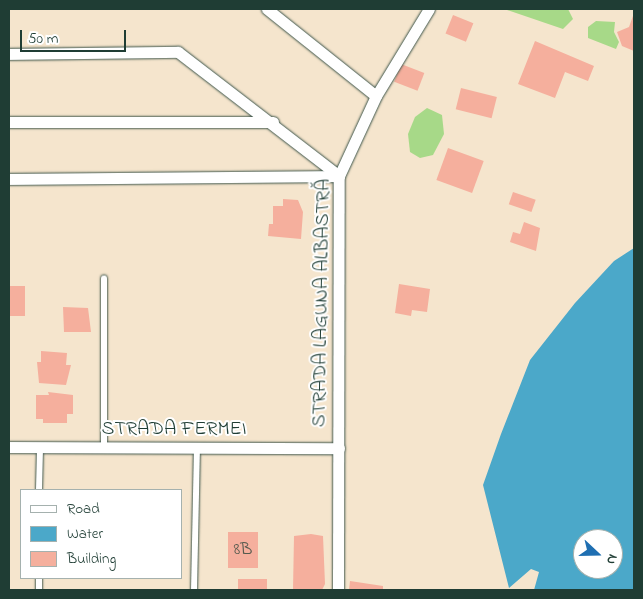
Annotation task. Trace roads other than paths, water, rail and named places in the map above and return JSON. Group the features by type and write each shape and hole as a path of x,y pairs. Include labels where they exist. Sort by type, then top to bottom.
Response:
{"street":[{"path":"267,9 376,96"},
{"name":"STRADA LAGUNA ALBASTRĂ","path":"338,590 340,176 376,96 429,9"},
{"path":"9,54 178,52 273,122 340,176"},
{"path":"9,122 273,122"},
{"path":"9,179 340,176"},
{"name":"STRADA FERMEI","path":"9,447 339,448"}],"lane":[{"path":"104,279 104,447"},
{"path":"40,448 40,489"},
{"path":"194,590 196,449"}],"water":[{"path":"634,248 634,590 534,590 539,572 531,569 509,588 483,485 530,360 575,303 614,261"}]}
